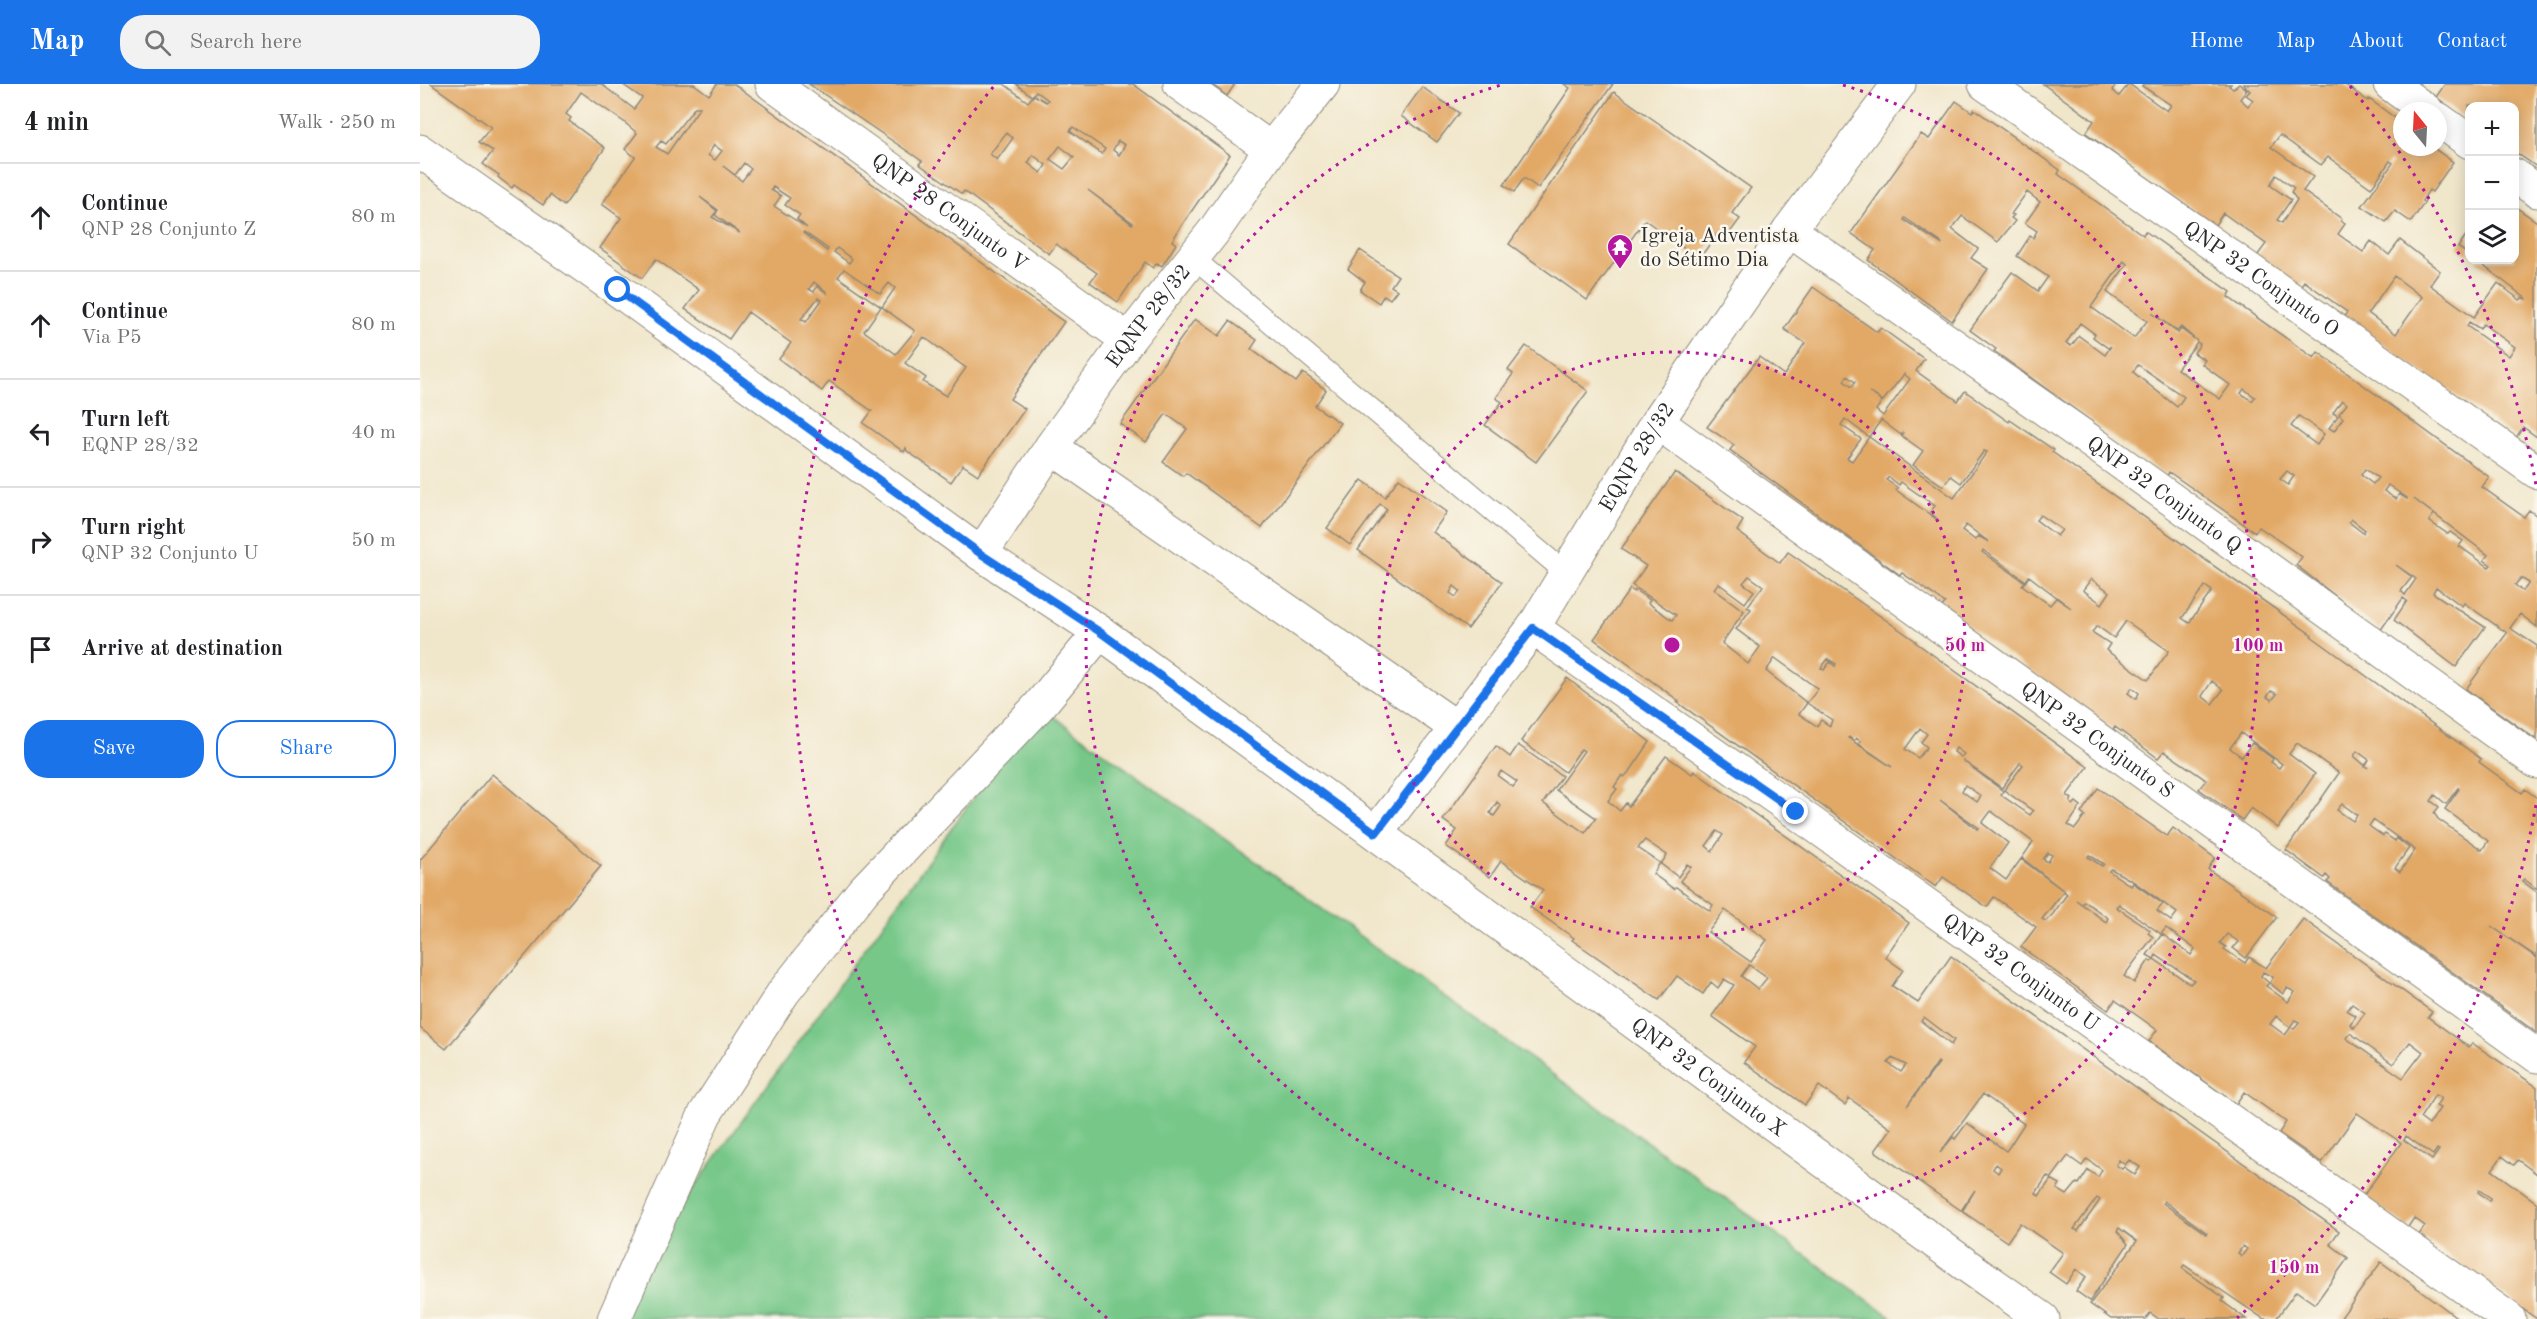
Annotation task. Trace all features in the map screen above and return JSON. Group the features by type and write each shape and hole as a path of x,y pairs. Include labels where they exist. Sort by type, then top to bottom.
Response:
{"street":[{"name":"QNP 28 Conjunto V","path":"772,84 1128,340"},
{"path":"1180,84 1271,149"},
{"name":"EQNP 28/32","path":"981,554 1051,447 1128,340 1193,258 1271,149 1323,84"},
{"name":"EQNP 28/32","path":"1376,833 1533,628 1657,422 1789,230 1899,84"},
{"name":"QNP 32 Conjunto O","path":"1985,84 2537,472"},
{"path":"2390,84 2415,102"},
{"path":"2447,126 2465,139"},
{"name":"QNP 32 Conjunto X","path":"420,151 618,290 981,554 1100,632 1956,1258 2043,1319"},
{"path":"2519,178 2537,191"},
{"name":"QNP 32 Conjunto Q","path":"1789,230 2120,462 2537,762"},
{"name":"QNP 32 Conjunto S","path":"1657,422 2537,1056"},
{"path":"1051,447 1457,728"},
{"name":"QNP 32 Conjunto U","path":"1533,628 2509,1319"},
{"path":"614,1319 705,1114 783,993 863,891 1039,706 1100,632"}],"lane":[{"path":"1193,258 1566,573"}],"green space":[{"path":"1039,706 1894,1319 600,1319"}],"building":[{"path":"431,84 601,84 634,109 642,98 622,84 694,84 709,95 717,84 734,84 1064,322 1010,399 1025,409 978,475 963,465 951,482 906,448 904,452 863,423 872,411 829,381 822,391 779,359 791,343 748,312 729,339 685,309 699,290 656,259 642,278 600,248 621,218 602,204 635,157 625,149 637,133 624,122 581,92 566,114 571,118 569,121 605,148 564,206 550,195 543,205 514,185 512,188 483,164 493,151 479,142 491,127","holes":["695,107 700,107 667,154 656,147 661,141 666,144","714,145 722,151 715,160 708,155","744,163 751,169 742,181 723,166 735,175","773,187 790,198 785,205 800,215 797,219 807,228 774,206 781,196 771,190","700,197 718,210 715,215 740,233 712,217 717,211","804,232 828,249 827,251 803,233","837,248 852,259 849,263 834,252","844,269 880,294 889,283 895,288 882,307 915,331 896,354 864,331 881,307 838,277","814,282 827,293 817,286 814,292 809,289","818,298 822,300 806,322 801,319","924,337 966,368 946,396 923,382 926,378 905,363"]},
{"path":"809,84 1004,84 1028,102 1034,95 1046,102 1048,100 1036,91 1032,96 1016,84 1133,84 1230,155 1178,231 1172,241 1176,244 1162,266 1157,263 1153,268 1145,262 1118,302 1090,282 1097,273 1056,244 1049,254 964,191 962,194 919,164 922,161","holes":["1073,127 1105,149 1102,154 1070,131","1006,133 1013,138 997,160 990,154","1118,141 1125,145 1119,155 1113,150","1060,146 1074,157 1064,169 1050,159","1033,155 1046,165 1041,173 1028,163","1088,190 1133,223 1132,224"]},
{"path":"1211,84 1235,84 1227,96"},
{"path":"1564,84 1613,84 1538,188 1524,178 1514,192 1504,185 1570,88"},
{"path":"2043,84 2117,84 2112,90 2119,96 2129,84 2167,111 2171,105 2142,86 2143,84 2231,84 2229,86 2233,89 2239,84 2247,90 2240,99 2248,106 2253,100 2246,95 2250,91 2243,84 2344,84 2368,101 2369,99 2393,116 2393,156 2445,156 2453,162 2432,192 2429,190 2422,201 2425,202 2411,222 2395,211 2386,222 2362,206 2393,163 2390,161 2371,188 2328,157 2321,165 2280,135 2271,147 2313,177 2303,191 2342,219 2341,221 2345,224 2338,234 2363,252 2371,241 2389,255 2400,240 2440,271 2430,285 2474,317 2498,283 2520,300 2527,299 2481,264 2519,264 2519,209 2537,222 2537,437 2523,427 2516,438 2344,317 2347,312 2304,281 2300,287 2257,256 2266,244 2223,213 2215,225 2086,133 2094,121","holes":["2276,175 2294,188 2291,192 2297,200 2282,223 2277,220 2291,200 2270,185","2394,276 2422,297 2396,334 2368,313","2469,322 2480,329 2483,324 2515,347 2509,356 2467,326"]},
{"path":"2445,84 2537,84 2537,167 2519,154 2519,102 2465,102 2465,118 2447,105 2447,102 2436,97"},
{"path":"1422,87 1459,113 1437,142 1401,116"},
{"path":"1614,92 1751,188 1732,213 1740,219 1725,239 1717,234 1699,259 1645,220 1587,300 1509,244"},
{"path":"1956,101 1972,112 1974,109 2060,170 2058,174 2143,235 2145,231 2231,292 2228,297 2314,358 2318,352 2489,477 2482,487 2524,517 2529,510 2537,516 2537,627 2520,614 2510,628 2537,646 2537,740 2466,689 2507,633 2464,603 2462,606 2436,587 2433,593 2485,627 2456,667 2394,620 2407,601 2403,598 2380,631 2296,565 2302,557 2259,527 2255,532 2169,472 2167,476 1994,351 1996,349 1970,330 2012,272 2038,291 2048,277 2017,256 2030,236 2033,238 2037,231 2025,223 2040,202 2027,192 2011,214 2014,215 2011,218 2015,221 1998,242 1962,216 1952,229 1978,249 1971,258 1988,269 1952,321 1868,260 1875,250 1851,233 1921,134 1929,139","holes":["1905,218 1942,243 1904,220","2124,261 2127,264 2107,292 2147,321 2134,338 2091,307","2152,313 2177,331 2181,327 2197,341 2181,329 2178,333","2080,323 2095,334 2093,337 2108,348 2111,346 2105,355 2079,336 2071,346 2066,343","2197,342 2200,344 2194,353 2205,360 2202,364 2230,385 2220,399 2177,369","2138,365 2184,397 2177,407 2133,372","2244,389 2255,397 2252,401 2241,393","2342,400 2347,404 2339,414 2343,418 2334,431 2329,428 2338,416 2333,413","2299,416 2324,434 2317,445 2291,426","2365,469 2378,478 2373,484 2361,475","2287,471 2294,476 2288,485 2280,479","2388,485 2407,499 2399,494 2396,499 2384,491","2434,514 2488,555 2484,560 2491,565 2489,567 2459,546 2463,541 2429,521","2351,519 2365,530 2363,533 2349,522","2396,565 2416,579 2405,595 2401,591 2412,577","2521,578 2529,583 2523,591 2515,585"]},
{"path":"2465,237 2465,252 2458,247"},
{"path":"1360,250 1398,276 1391,286 1397,290 1390,299 1384,295 1379,303 1360,290 1365,282 1348,269"},
{"path":"1813,287 1877,332 1881,328 1924,359 1916,371 1958,401 1965,391 2054,450 2052,452 2312,635 2481,759 2479,762 2522,793 2525,789 2537,798 2537,889 2524,879 2522,881 2537,892 2537,957 2491,926 2537,958 2537,1033 2327,882 2330,879 2326,875 2324,878 2286,850 2339,773 2297,743 2289,754 2315,774 2278,828 2251,808 2242,820 2199,789 2206,780 2164,751 2158,758 2115,727 2113,730 1942,607 1945,603 1902,573 1900,575 1730,450 1734,445 1707,427 1759,357 1784,375 1805,343 1784,329","holes":["1904,374 1910,379 1883,416 1876,410 1882,401 1869,392 1883,401","1847,376 1855,382 1852,387 1844,381","1845,419 1869,437 1852,461 1847,458 1861,439 1841,425","1881,420 1901,435 1903,432 1902,436 1923,451 1913,465 1943,486 1951,476 1961,483 1984,451 1987,452 1954,498 1869,437","1889,477 1899,485 1901,482 1935,506 1930,512 1939,521 1896,490 1898,488 1886,480","2040,515 2062,530 2057,536 2036,520","1966,525 1989,542 1978,536 1975,540 1962,530","1983,550 2026,581 2029,576 2071,608 2056,598 2050,605 2022,585 2025,582 1982,552","2091,579 2110,592 2102,604 2083,590","2205,586 2212,591 2189,623 2182,618","2126,621 2169,651 2148,680 2106,650 2110,644 2092,632 2097,626 2114,638","2212,681 2223,690 2212,704 2202,696","2132,688 2139,693 2136,699 2128,693","2271,691 2277,694 2272,700 2267,697","2241,733 2282,764 2279,768 2271,762 2273,759 2252,743 2242,757 2230,748","2357,751 2369,760 2365,766 2354,756","2458,788 2445,809 2488,841 2482,850 2438,819 2434,813 2439,807 2431,801 2435,795 2446,804","2342,804 2357,815 2353,821 2337,810","2373,820 2415,850 2400,872 2395,868 2409,848 2396,838 2395,841 2369,826"]},
{"path":"1195,319 1219,336 1230,321 1257,340 1251,349 1296,382 1303,373 1326,390 1315,406 1340,423 1262,528 1186,473 1183,476 1163,462 1187,429 1166,414 1146,442 1120,424"},
{"path":"1526,346 1588,391 1536,462 1485,425 1502,402 1496,398 1513,374 1508,370"},
{"path":"1675,472 1743,521 1737,531 1780,563 1788,552 1916,641 2088,767 2067,795 2072,799 2070,802 2073,805 2076,802 2081,806 2068,825 2075,829 2085,816 2081,813 2098,788 2167,836 2173,828 2215,858 2208,869 2277,917 2246,958 2233,948 2239,942 2227,934 2220,943 2226,947 2224,949 2245,963 2249,957 2266,968 2303,919 2432,1012 2428,1017 2469,1047 2472,1043 2537,1087 2537,1174 2518,1160 2514,1165 2502,1156 2492,1170 2537,1203 2537,1319 2419,1235 2425,1226 2414,1218 2408,1227 2363,1196 2401,1143 2396,1139 2357,1113 2322,1163 2279,1133 2286,1122 2244,1092 2236,1104 2149,1041 2157,1030 2142,1019 2115,1000 2108,1010 2021,947 2036,927 1994,897 1987,907 1943,877 1936,887 1677,702 1679,701 1594,639 1630,589 1650,600 1648,603 1672,620 1676,615 1632,585 1646,566 1621,549","holes":["1749,576 1763,586 1747,607 1751,609 1736,629 1760,647 1748,664 1722,643 1744,611 1714,589 1718,583 1745,603 1754,591 1743,583","1775,658 1818,689 1807,703 1766,671","1828,659 1836,664 1835,666 1830,662 1824,670 1821,668","1807,703 1832,720 1830,726 1821,720 1817,726 1799,714","1920,728 1927,734 1921,742 1927,747 1918,758 1905,749","1848,738 1854,741 1856,738 1860,741 1859,744 1892,767","1956,748 1964,754 1961,757 1954,752","1962,760 2002,788 2020,763 2023,765 2004,790 2033,811 2030,815 2001,795 2003,791","1965,785 1981,796 1977,802 1962,791","1940,800 1979,828 1977,829","1991,811 2033,842 2022,858 2064,891 2021,859 2006,880 1990,868 2008,843 1982,823","2048,853 2052,855 2048,862 2043,859","2089,855 2104,864 2102,866 2088,857","2111,869 2134,882 2177,913 2171,921 2157,911 2163,904 2133,883 2131,886 2109,871","2064,891 2067,894 2053,914 2046,921 2042,919","2076,900 2082,904 2084,901 2108,918 2106,922","2119,904 2161,934 2166,928 2195,949 2191,955 2162,934 2147,955 2154,959 2151,962 2149,960 2134,983 2124,976 2153,937 2148,933 2150,930 2116,907","2156,955 2194,980 2190,984 2154,959","2263,972 2273,977 2270,983 2283,994 2287,988 2295,992 2288,1002 2266,986 2269,983 2261,976","2352,1004 2365,1013 2354,1028 2350,1024 2356,1016 2347,1011","2276,1016 2290,1027 2295,1020 2299,1022 2294,1029 2291,1027 2285,1035 2270,1024","2350,1033 2393,1064 2410,1042 2423,1052 2403,1078 2346,1038","2435,1095 2441,1098 2436,1106 2440,1108 2429,1125 2420,1118","2406,1136 2433,1155 2437,1149 2439,1150 2432,1160 2404,1140","2479,1190 2491,1198 2490,1201 2478,1192"]},
{"path":"1399,478 1447,512 1433,532 1502,582 1468,629 1358,550 1387,509 1380,504 1350,545 1327,528 1362,480 1385,497","holes":["1454,586 1460,591 1456,597 1450,593"]},
{"path":"1567,678 1650,742 1631,770 1624,777 1622,775 1614,787 1617,789 1608,801 1620,811 1626,803 1629,806 1666,756 1692,774 1694,771 1909,923 1885,957 1903,970 1892,986 1918,1003 1951,956 2339,1231 2330,1244 2348,1258 2315,1304 2296,1291 2276,1319 2264,1319 2184,1265 2182,1268 2224,1298 2222,1301 2246,1319 2159,1319 2150,1313 2146,1319 2111,1319 2090,1304 2137,1241 2119,1228 2117,1231 2128,1244 2090,1301 2076,1291 2086,1277 2076,1269 2066,1284 2049,1272 2063,1253 2020,1223 2007,1242 1875,1151 1891,1129 1849,1098 1845,1105 1819,1086 1805,1105 1744,1062 1755,1047 1712,1016 1734,985 1724,979 1718,988 1711,982 1703,994 1677,976 1659,1000 1572,940 1574,938 1530,907 1543,890 1501,861 1490,877 1446,846 1457,830 1443,820 1496,746 1510,757 1518,745 1562,776 1543,803 1585,833 1596,818 1556,790 1584,751 1581,749 1565,772 1521,741","holes":["1501,771 1517,782 1513,787 1498,776","1497,802 1501,806 1494,816 1490,813","1717,831 1723,835 1712,851 1706,846","1645,840 1667,855 1661,864 1678,877 1687,864 1691,867 1680,881 1713,905 1710,911 1653,874 1660,863 1638,848","1725,910 1767,940 1751,962 1708,932","1749,965 1767,978 1758,989 1741,976","1924,1017 1954,1040 1951,1045 1921,1021","1892,1058 1906,1065 1901,1072 1888,1063","1938,1062 1939,1063 1907,1106","1983,1094 2024,1124 2006,1151 1967,1123 1955,1139 1953,1137 1940,1153","2068,1156 2082,1166 2087,1159 2102,1170 2098,1177 2088,1170 2079,1184 2077,1183 2067,1195 2057,1189 2060,1184 2051,1179","2119,1160 2125,1165 2129,1160 2140,1167 2135,1175 2124,1167 2122,1169 2116,1165","1996,1164 2001,1168 1998,1173 1993,1169","2047,1176 2051,1179 2039,1196 2036,1193","2097,1198 2100,1200 2078,1231 2074,1229","2164,1201 2207,1233 2163,1203","2243,1246 2247,1249 2242,1256 2238,1253"]},
{"path":"492,774 601,866 446,1049 420,1028 420,860"},
{"path":"2381,1262 2424,1293 2459,1319 2340,1319"}],"place":[{"name":"Igreja Adventista do Sétimo Dia","path":"1620,270"}],"route":[{"path":"618,290 981,554 1100,632 1376,833 1533,628 1796,812"}]}
